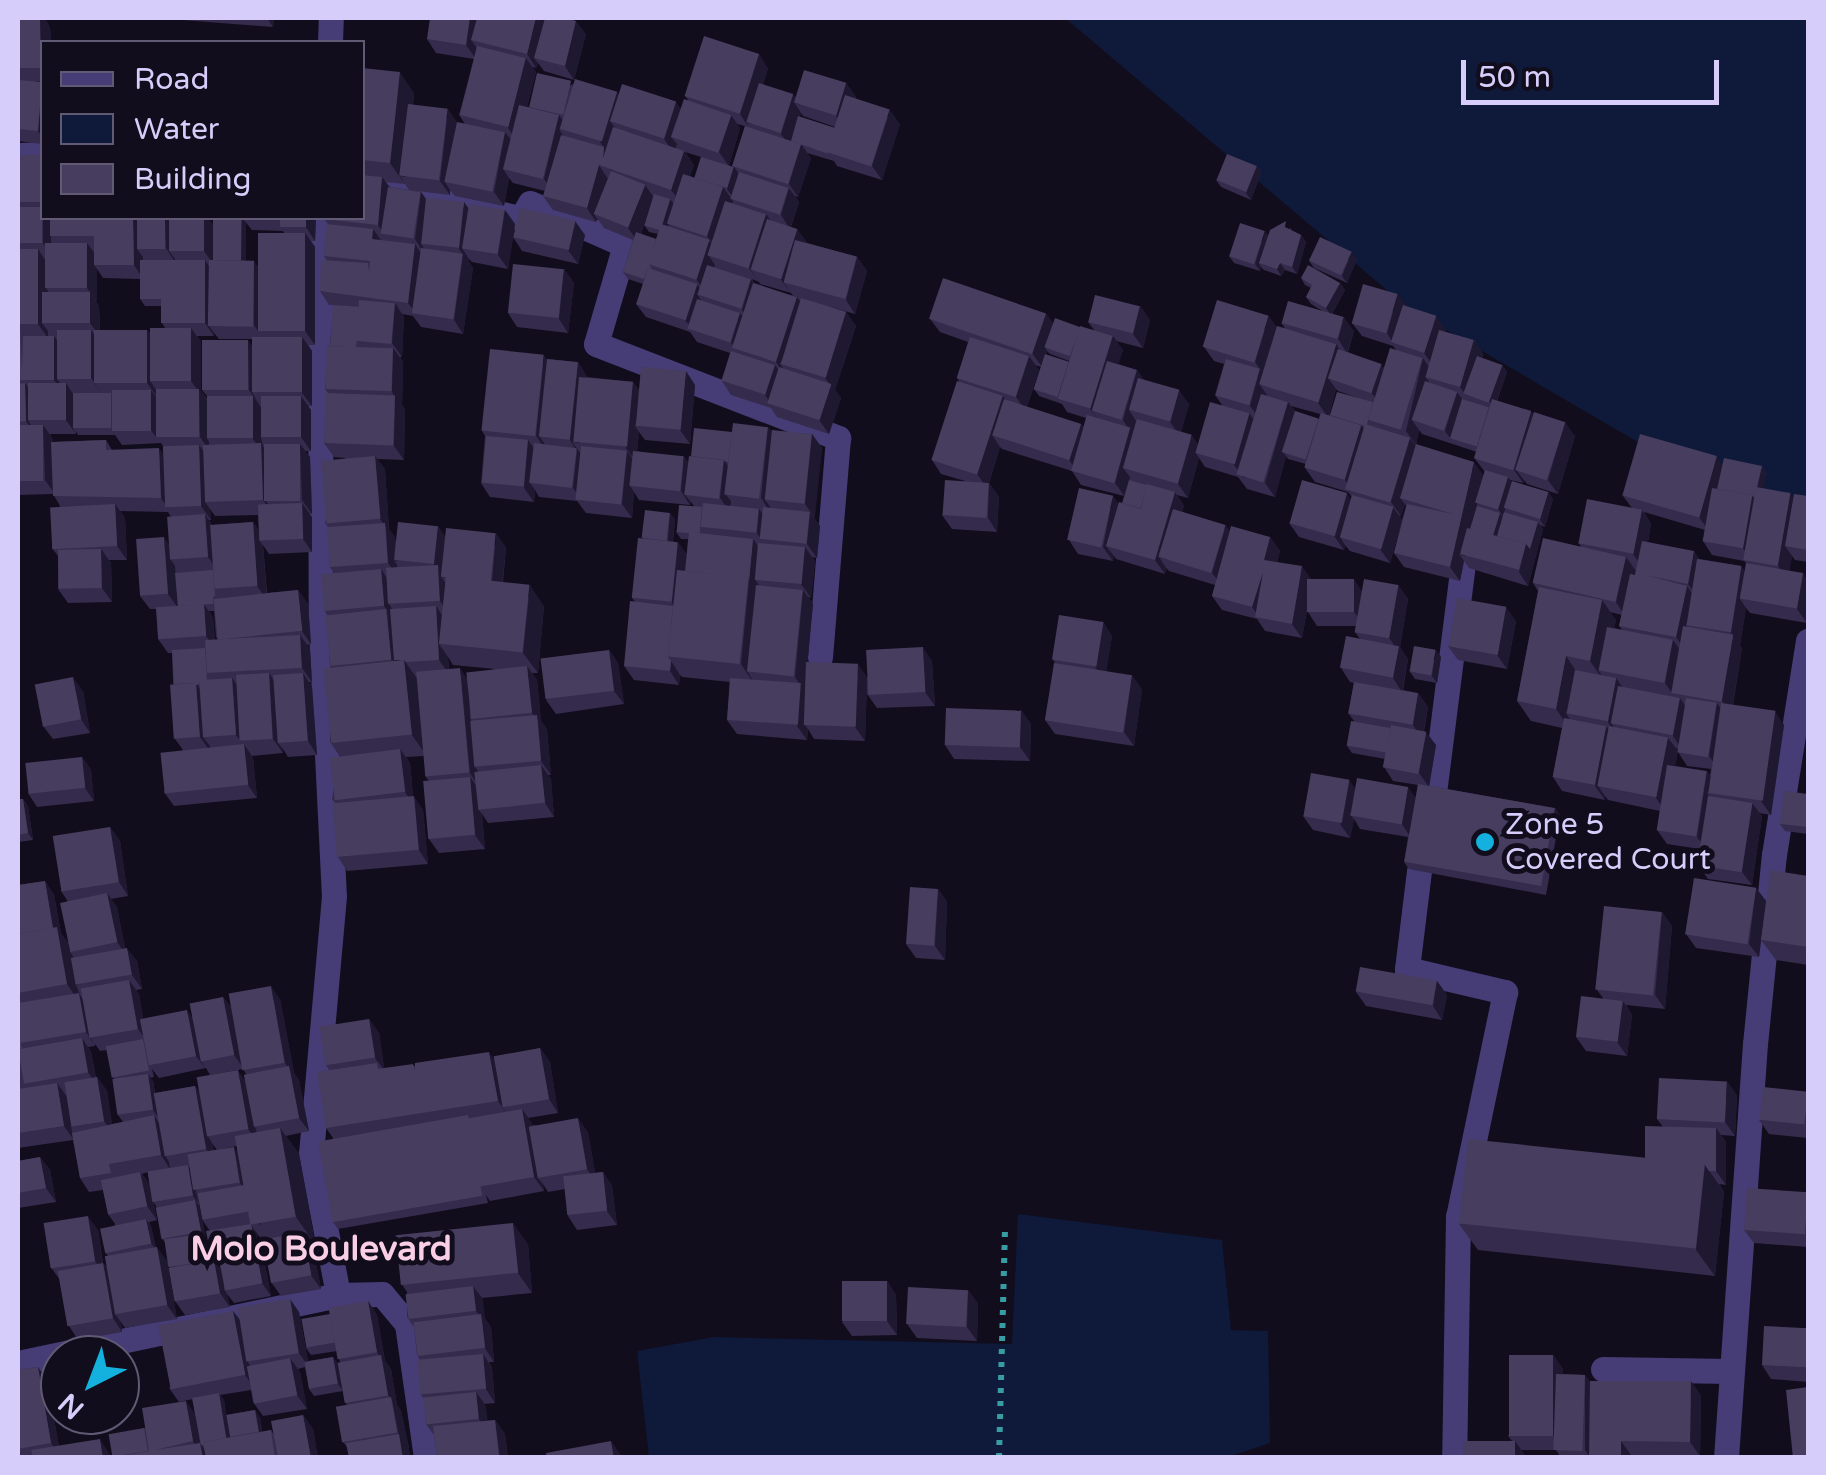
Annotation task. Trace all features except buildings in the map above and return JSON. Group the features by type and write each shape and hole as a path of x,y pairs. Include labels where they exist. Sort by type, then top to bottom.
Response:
{"street":[{"path":"365,185 522,218 530,203 625,245 596,344 838,438 820,658"},
{"path":"320,220 320,632 334,896 312,1153 338,1294"},
{"path":"1434,793 1464,555"},
{"path":"1726,1458 1772,874 1808,641"},
{"path":"1419,871 1407,968 1505,992 1458,1216 1454,1458"},
{"path":"18,1363 338,1294 382,1294 407,1324 426,1458"},
{"path":"1603,1369 1732,1371"}],"path":[{"path":"999,1458 1005,1231"}],"water":[{"path":"1065,18 1808,18 1808,526 1665,458 1408,308"},
{"path":"1018,1214 1222,1240 1231,1330 1268,1331 1270,1443 1225,1458 649,1457 637,1351 714,1337 1012,1344"}],"place":[{"name":"Zone 5 Covered Court","path":"1485,842"}],"district":[{"name":"Molo Boulevard","path":"321,1249"}]}
